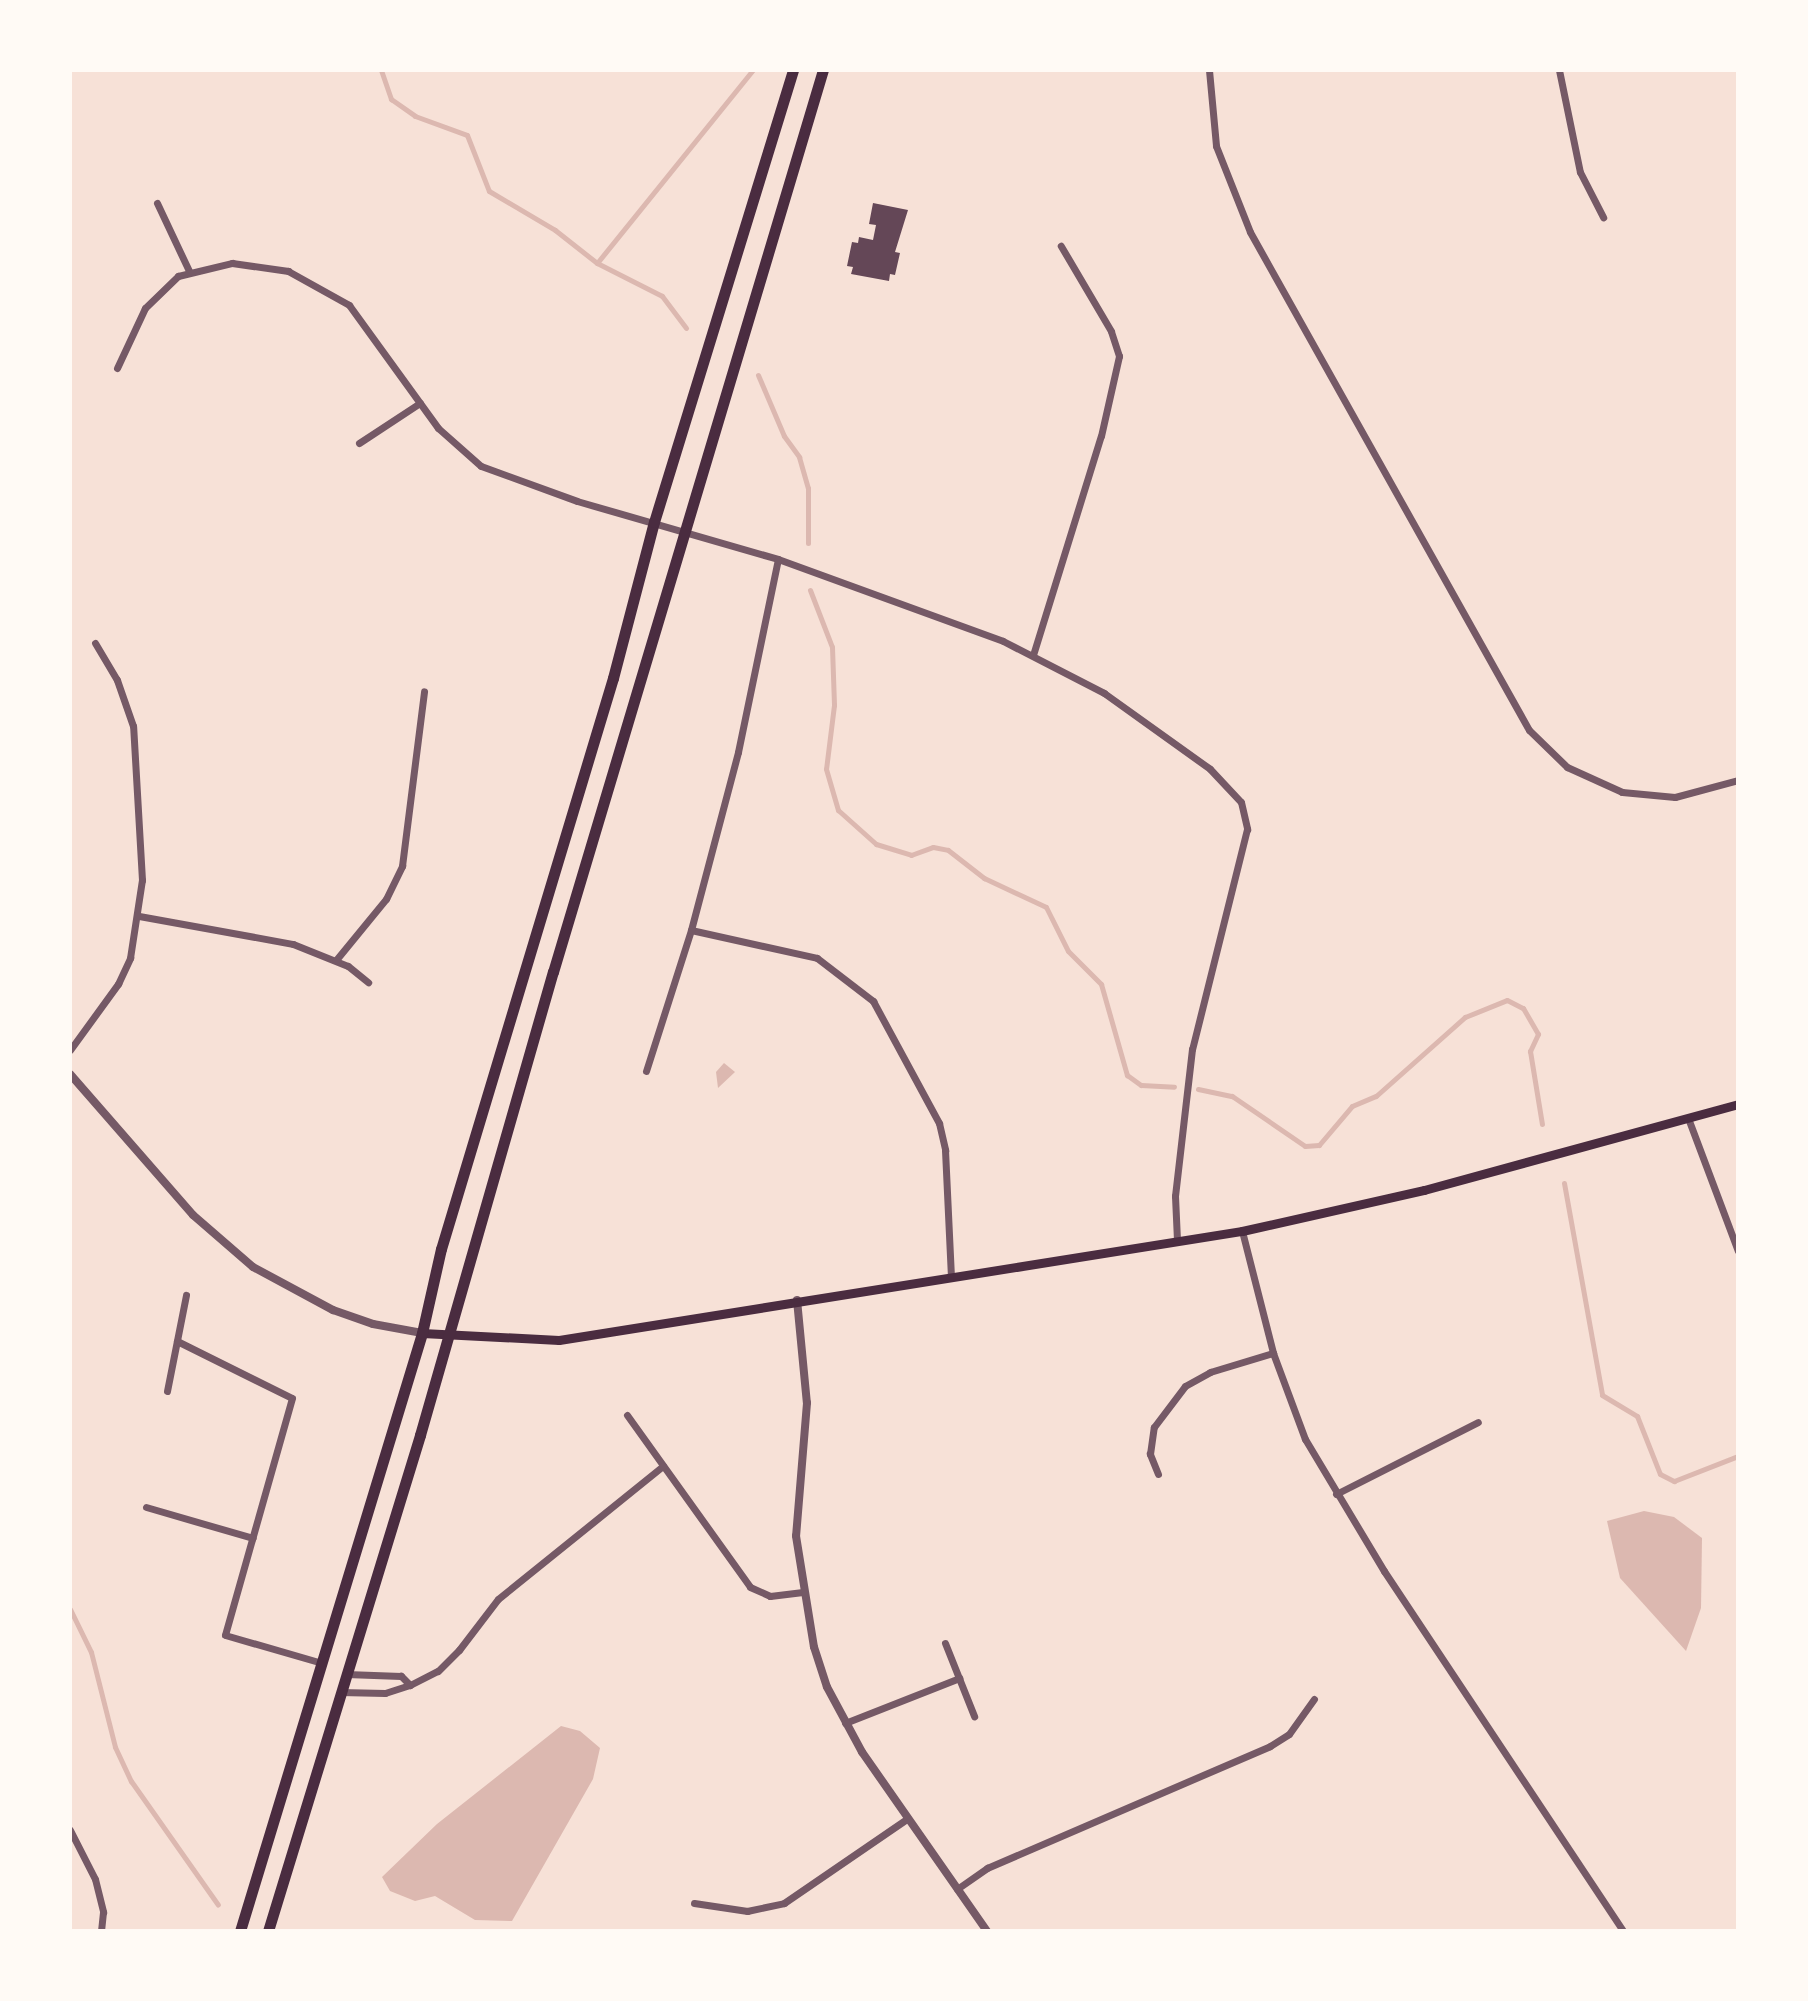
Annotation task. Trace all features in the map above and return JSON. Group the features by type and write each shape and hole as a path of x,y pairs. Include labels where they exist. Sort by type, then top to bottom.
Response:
{"main road":[{"path":"240,1931 422,1333 441,1249 613,678 654,522 793,70"},
{"path":"268,1931 823,70"},
{"path":"422,1333 446,1337 559,1340 1242,1231 1424,1190 1738,1104"}],"street":[{"path":"1209,70 1216,146 1250,232 1529,730 1567,767 1622,792 1675,797 1738,780"},
{"path":"1559,70 1580,172 1603,217"},
{"path":"157,203 189,271"},
{"path":"1033,655 1101,436 1119,356 1111,331 1061,246"},
{"path":"117,368 154,295 189,271 245,263 288,271 327,289 368,324 438,428 481,466 507,478 778,559 1033,655 1104,693 1186,750 1226,784 1247,820 1238,879 1192,1049 1175,1196 1177,1240"},
{"path":"359,443 420,403"},
{"path":"646,1071 691,930 738,752 778,559"},
{"path":"70,1050 118,984 139,916 133,726 117,680 95,643"},
{"path":"336,960 386,899 402,866 424,691"},
{"path":"139,916 280,941 336,960 368,982"},
{"path":"691,930 817,958 873,1001 939,1123 945,1150 951,1276"},
{"path":"70,1074 193,1215 253,1267 333,1310 373,1324 422,1333"},
{"path":"1688,1118 1738,1251"},
{"path":"1242,1231 1273,1353 1305,1439 1336,1494 1623,1931"},
{"path":"167,1391 186,1295"},
{"path":"797,1300 807,1403 796,1536 801,1592 818,1660 845,1723 987,1931"},
{"path":"177,1341 292,1398 225,1635 322,1663"},
{"path":"1158,1474 1150,1454 1154,1427 1185,1386 1210,1372 1273,1353"},
{"path":"627,1415 750,1587 770,1596 801,1592"},
{"path":"1336,1494 1478,1422"},
{"path":"340,1692 385,1693 438,1671 459,1650 498,1599 663,1466"},
{"path":"146,1507 253,1538"},
{"path":"945,1643 974,1716"},
{"path":"346,1674 401,1676 410,1685"},
{"path":"845,1723 959,1678"},
{"path":"957,1889 987,1868 1270,1746 1289,1734 1314,1699"},
{"path":"694,1903 747,1911 784,1903 908,1818"},
{"path":"70,1830 95,1879 103,1912 101,1931"}],"shaded area":[{"path":"724,1063 735,1072 718,1088 716,1072"},
{"path":"1644,1511 1674,1517 1702,1538 1701,1608 1686,1651 1620,1578 1607,1521"},
{"path":"561,1726 580,1731 600,1748 593,1779 512,1921 475,1920 435,1896 415,1901 390,1891 382,1877 437,1824"}],"building":[{"path":"873,203 908,210 895,252 900,253 895,275 890,274 889,281 851,274 853,267 847,266 852,242 858,243 859,237 873,240 876,225 869,224"}],"waterway":[{"path":"381,70 391,99 415,116 467,135 489,191 555,230 597,263 662,296 686,328"},
{"path":"597,263 753,70"},
{"path":"758,375 784,436 799,457 808,488 808,543"},
{"path":"810,590 832,647 834,705 826,769 838,810 876,844 911,855 933,847 948,850 984,878 1046,907 1068,951 1101,984 1127,1075 1141,1085 1174,1087"},
{"path":"1198,1089 1232,1096 1305,1146 1319,1145 1352,1106 1376,1096 1465,1017 1507,1000 1523,1008 1538,1034 1530,1051 1542,1124"},
{"path":"1564,1183 1602,1395 1637,1416 1660,1474 1674,1481 1738,1456"},
{"path":"70,1609 91,1652 115,1747 131,1781 218,1905"}]}
